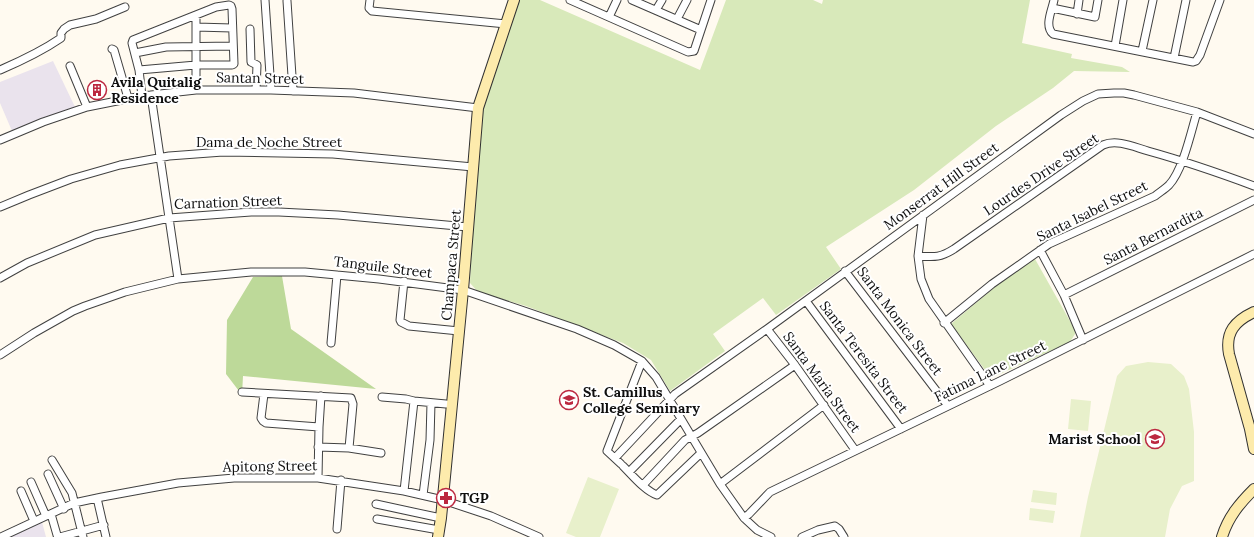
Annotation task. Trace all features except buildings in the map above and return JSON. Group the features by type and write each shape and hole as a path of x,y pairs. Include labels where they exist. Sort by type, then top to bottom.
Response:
{"street":[{"path":"265,0 271,90"},
{"path":"370,0 369,8 372,11 506,24"},
{"name":"Champaca Street","path":"439,533 463,290 478,108 514,0"},
{"path":"570,0 688,52 694,50 710,0"},
{"path":"609,17 617,0"},
{"path":"656,10 662,0"},
{"path":"677,20 687,0"},
{"path":"1054,0 1049,25 1050,31 1055,35 1193,62 1198,59 1220,0"},
{"path":"1077,14 1079,0"},
{"path":"1052,8 1095,17 1098,0"},
{"path":"1115,46 1124,0"},
{"path":"1142,51 1153,0"},
{"path":"1174,58 1186,0"},
{"path":"287,1 293,91"},
{"path":"635,1 701,30"},
{"path":"139,70 196,65 234,64 231,6 216,7 133,40 132,43 139,70 142,96"},
{"path":"0,70 30,57 50,46 61,38 64,29 70,25 96,19 125,7"},
{"path":"196,15 196,90"},
{"path":"196,28 232,28"},
{"path":"250,29 251,62 257,65 256,90"},
{"path":"134,53 166,47 233,46"},
{"path":"112,49 114,50 128,98"},
{"path":"70,66 87,107"},
{"name":"Santan Street","path":"0,140 43,122 87,107 128,98 196,90 271,90 354,93 478,108"},
{"name":"Monserrat Hill Street","path":"615,458 670,399 685,386 806,301 1061,115 1091,97 1106,93 1134,95 1196,112 1254,134"},
{"path":"151,95 178,279"},
{"name":"Santa Isabel Street","path":"944,323 992,284 1040,250 1058,240 1163,191 1173,180 1182,160 1196,112"},
{"name":"Lourdes Drive Street","path":"918,256 936,257 944,255 1107,143 1120,143 1182,160 1254,186"},
{"name":"Dama de Noche Street","path":"0,207 70,180 120,165 160,157 223,152 333,154 473,167"},
{"name":"Santa Bernardita","path":"1064,295 1254,200"},
{"name":"Carnation Street","path":"0,278 27,263 95,235 169,218 251,212 279,212 338,215 468,226"},
{"path":"923,215 918,256 920,279 929,299 944,323 990,386"},
{"path":"1040,250 1064,295 1083,340"},
{"name":"Fatima Lane Street","path":"744,518 770,492 990,386 1254,254"},
{"name":"Santa Monica Street","path":"846,271 948,406"},
{"name":"Tanguile Street","path":"0,355 34,333 73,311 125,292 178,279 251,272 305,272 337,274 463,290 577,329 614,345 642,361 656,377 670,399 680,420 720,484 744,518 757,530 771,537"},
{"path":"330,343 337,274"},
{"path":"404,282 401,322 409,326 459,331"},
{"name":"Santa Teresita Street","path":"806,301 901,429"},
{"path":"1254,312 1242,318 1235,324 1230,335 1228,345 1229,354 1252,428 1254,449"},
{"name":"Santa Maria Street","path":"767,329 795,365 856,450"},
{"path":"642,361 607,451 654,495 660,494 701,453"},
{"path":"643,486 685,440 698,433 795,365"},
{"path":"242,392 351,398 353,404 350,448"},
{"path":"264,394 262,418 266,423 319,426"},
{"path":"318,478 321,396"},
{"path":"382,397 406,399 414,402 446,404"},
{"path":"404,491 414,402"},
{"path":"423,495 430,440 431,403"},
{"path":"720,484 824,405"},
{"path":"629,472 680,420"},
{"path":"318,447 350,448 381,453"},
{"path":"52,460 72,493 82,534"},
{"path":"48,474 64,509"},
{"name":"Apitong Street","path":"1,537 34,521 64,509 74,503 97,498 178,483 234,478 318,478 340,480 404,491 443,500 491,516 539,537"},
{"path":"337,529 340,480"},
{"path":"31,482 57,535 60,537 82,534 104,524"},
{"path":"1222,537 1232,514 1254,489"},
{"path":"21,491 34,521"},
{"path":"97,498 106,537"},
{"path":"376,504 441,518"},
{"path":"377,519 439,533"},
{"path":"802,537 818,530 835,526 840,529 844,537"}],"shaded area":[{"path":"53,61 75,107 42,118 12,131 0,103 0,82"},
{"path":"42,522 46,537 11,537"}],"green space":[{"path":"517,0 540,0 700,70 726,0 813,0 822,4 823,0 1030,0 1022,43 1072,54 1071,58 1122,67 1130,72 1074,71 1053,88 996,126 914,190 826,247 841,269 776,315 763,298 713,334 725,351 670,391 651,360 623,343 526,306 478,292 470,283 472,228 483,105 504,47"},
{"path":"1035,259 1075,330 1075,334 1070,342 991,378 951,324 1008,276"},
{"path":"282,276 291,329 376,389 243,376 242,395 226,374 227,320 253,277"},
{"path":"1148,362 1171,364 1184,376 1189,389 1194,432 1194,481 1182,486 1170,509 1165,537 1080,537 1117,376 1126,366"},
{"path":"1071,399 1091,401 1088,431 1068,429"},
{"path":"588,477 619,489 600,537 576,537 566,533"},
{"path":"1033,490 1057,493 1056,505 1031,502"},
{"path":"1030,508 1055,511 1053,523 1029,520"}],"place":[{"name":"Avila Quitalig Residence","path":"97,90"},
{"name":"St. Camillus College Seminary","path":"569,400"},
{"name":"Marist School","path":"1155,439"},
{"name":"TGP","path":"446,498"}]}
